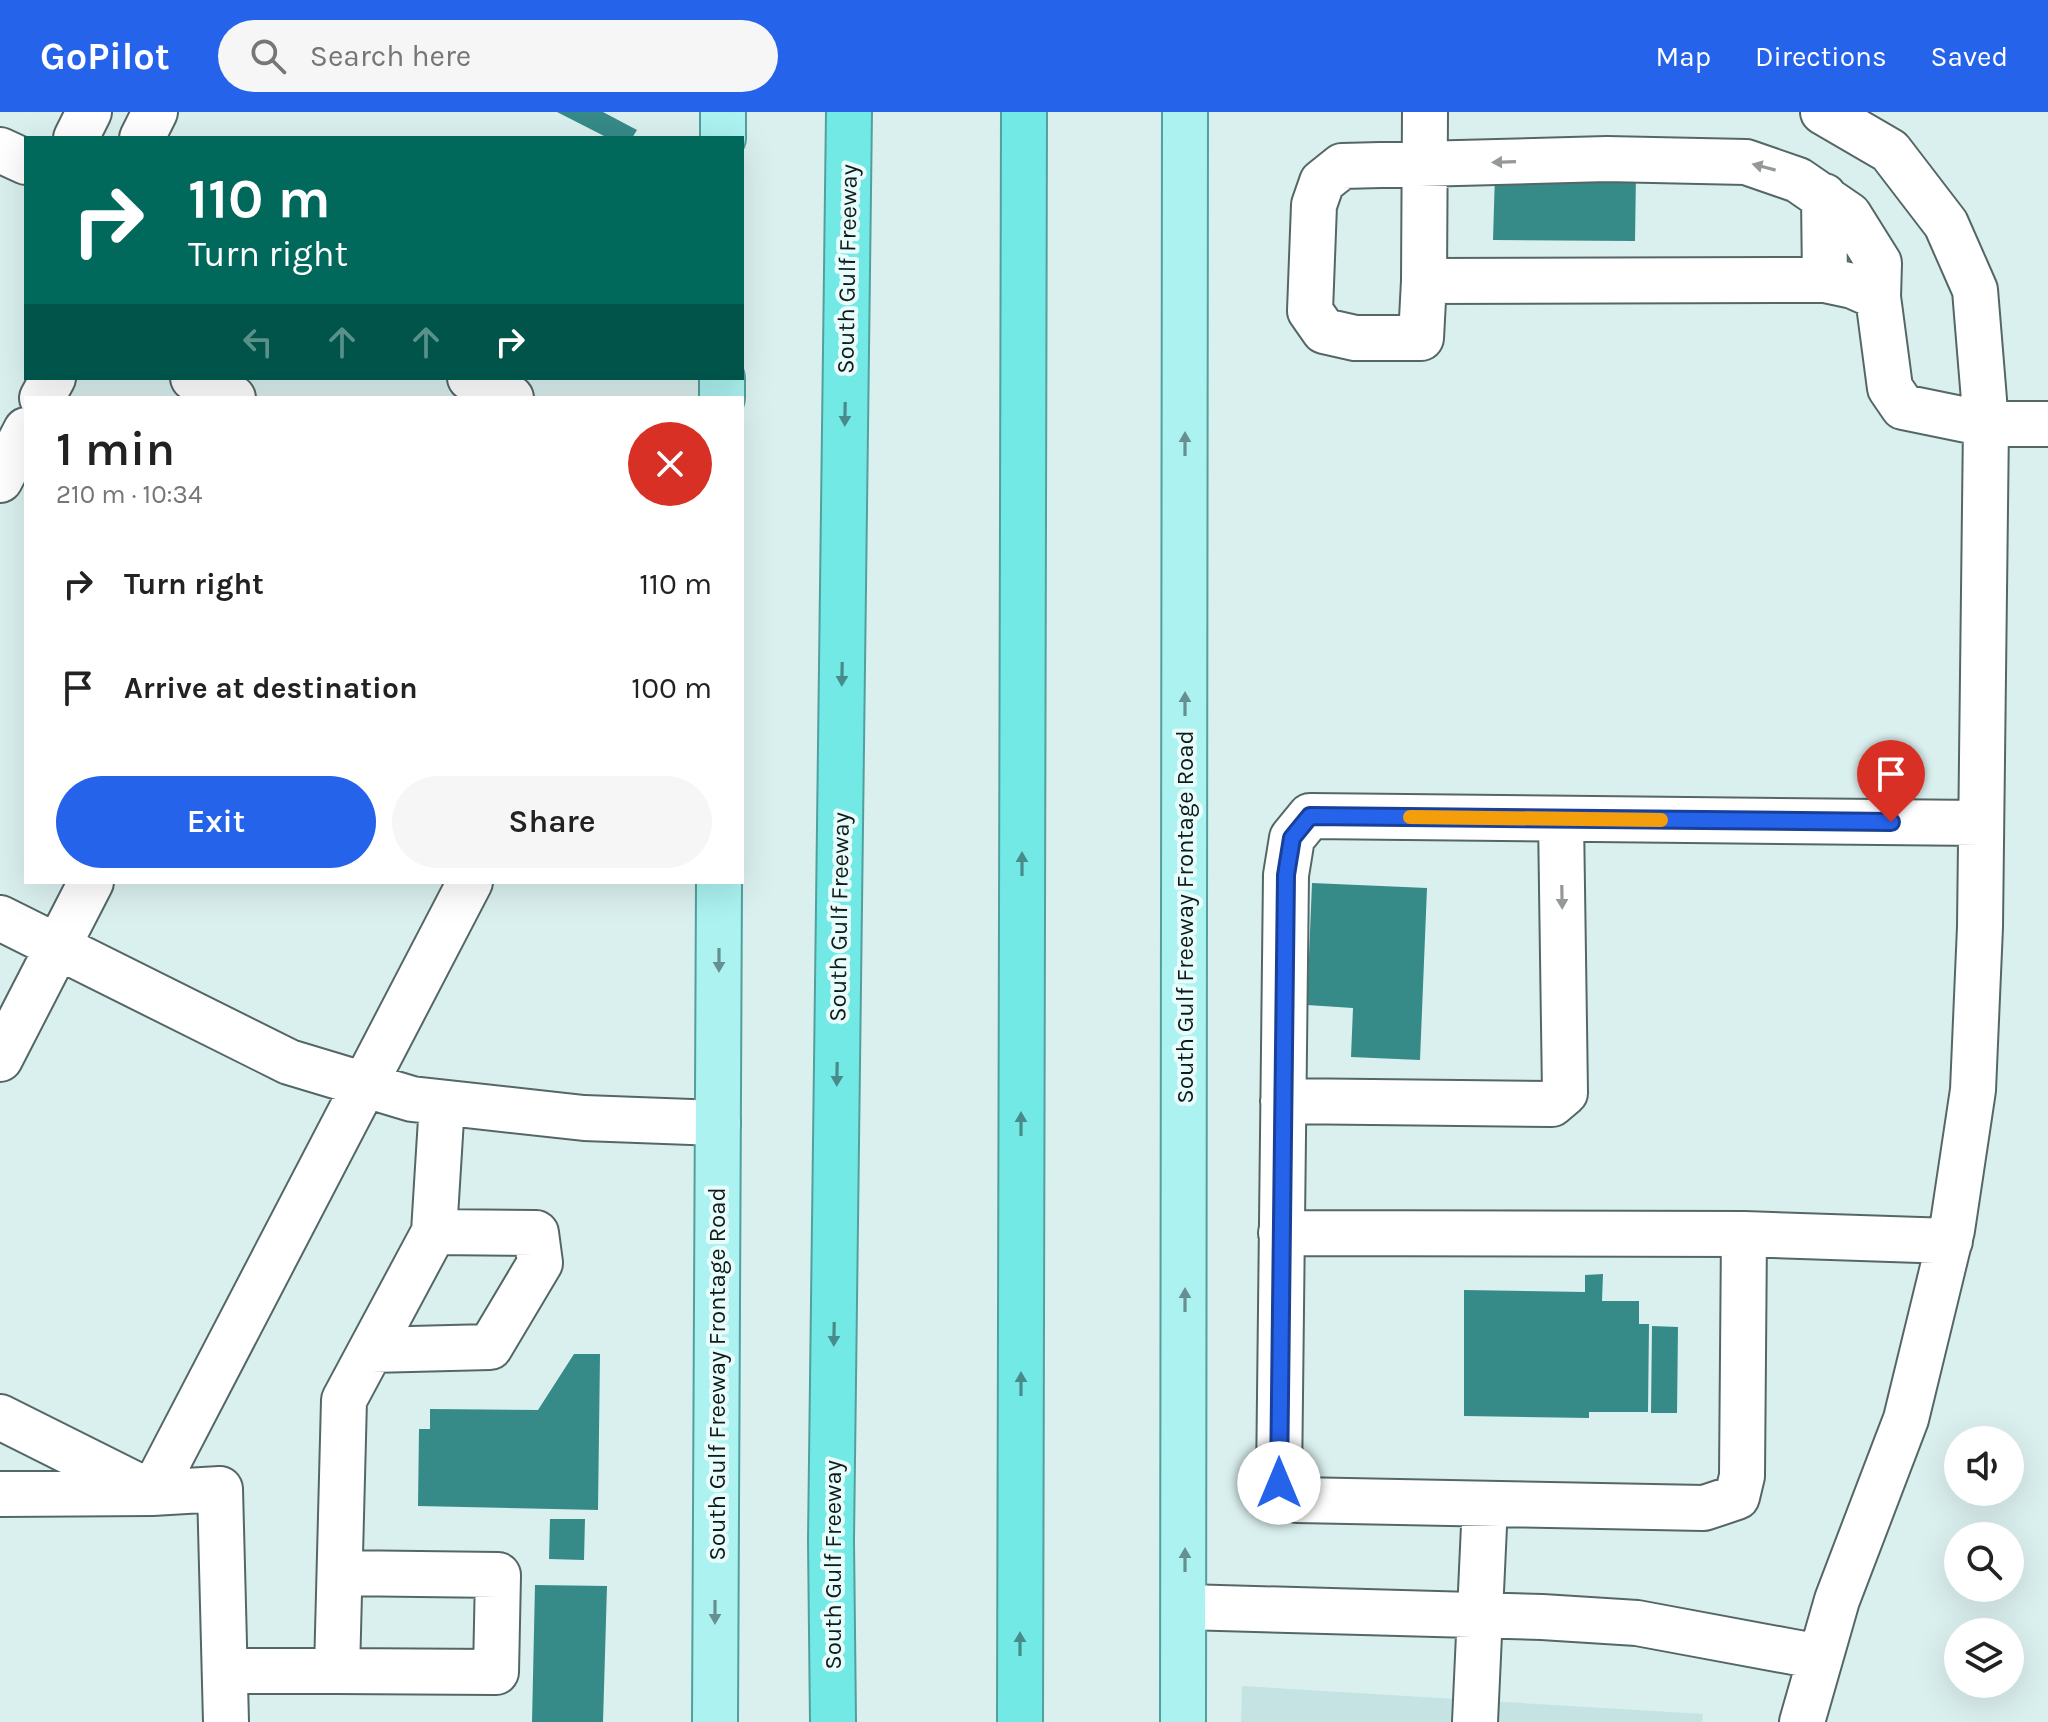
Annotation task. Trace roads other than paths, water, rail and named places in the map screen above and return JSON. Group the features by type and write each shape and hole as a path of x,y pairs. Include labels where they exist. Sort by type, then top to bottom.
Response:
{"highway":[{"name":"South Gulf Freeway","path":"833,1722 831,1540 849,112"},
{"path":"1020,1722 1024,112"}],"main road":[{"path":"723,112 723,136"},
{"name":"South Gulf Freeway Frontage Road","path":"1183,1722 1185,112"},
{"name":"South Gulf Freeway Frontage Road","path":"715,1722 719,884"}],"lane":[{"path":"77,136 89,112"},
{"path":"143,136 155,112"},
{"path":"1425,112 1425,165 1424,281 1421,338 1355,338 1324,331 1310,311 1314,205 1322,182 1342,166 1425,165 1607,159 1746,162 1776,170 1824,196 1849,215 1879,263 1878,297 1890,388 1903,407 1986,424 2048,424"},
{"path":"1802,1722 1837,1600 1906,1419 1950,1241 1973,1090 1981,823 1986,424 1975,290 1946,224 1890,151 1823,112"},
{"path":"0,150 24,161"},
{"path":"1824,196 1825,280"},
{"path":"1424,281 1825,280 1853,286 1878,297"},
{"path":"197,380 229,396"},
{"path":"474,380 507,396"},
{"path":"0,417 24,429"},
{"path":"0,480 24,434"},
{"path":"1744,1234 1742,1476 1737,1497 1704,1508 1297,1500 1279,1483 1286,875 1292,838 1310,816 1981,823"},
{"path":"1283,1101 1552,1104 1565,1093 1561,819"},
{"path":"0,1059 90,884"},
{"path":"152,1493 469,884"},
{"path":"0,918 289,1062 365,1086 412,1099 584,1118 718,1123"},
{"path":"337,1671 344,1400 434,1232 442,1103"},
{"path":"371,1350 490,1347 540,1263 536,1233 434,1232"},
{"path":"1281,1233 1744,1234 1950,1241"},
{"path":"0,1417 152,1493"},
{"path":"0,1494 152,1493 220,1489 226,1722"},
{"path":"1475,1722 1485,1504"},
{"path":"225,1671 496,1672 498,1575 340,1573"},
{"path":"1185,1607 1480,1614 1637,1623 1820,1657"}]}
